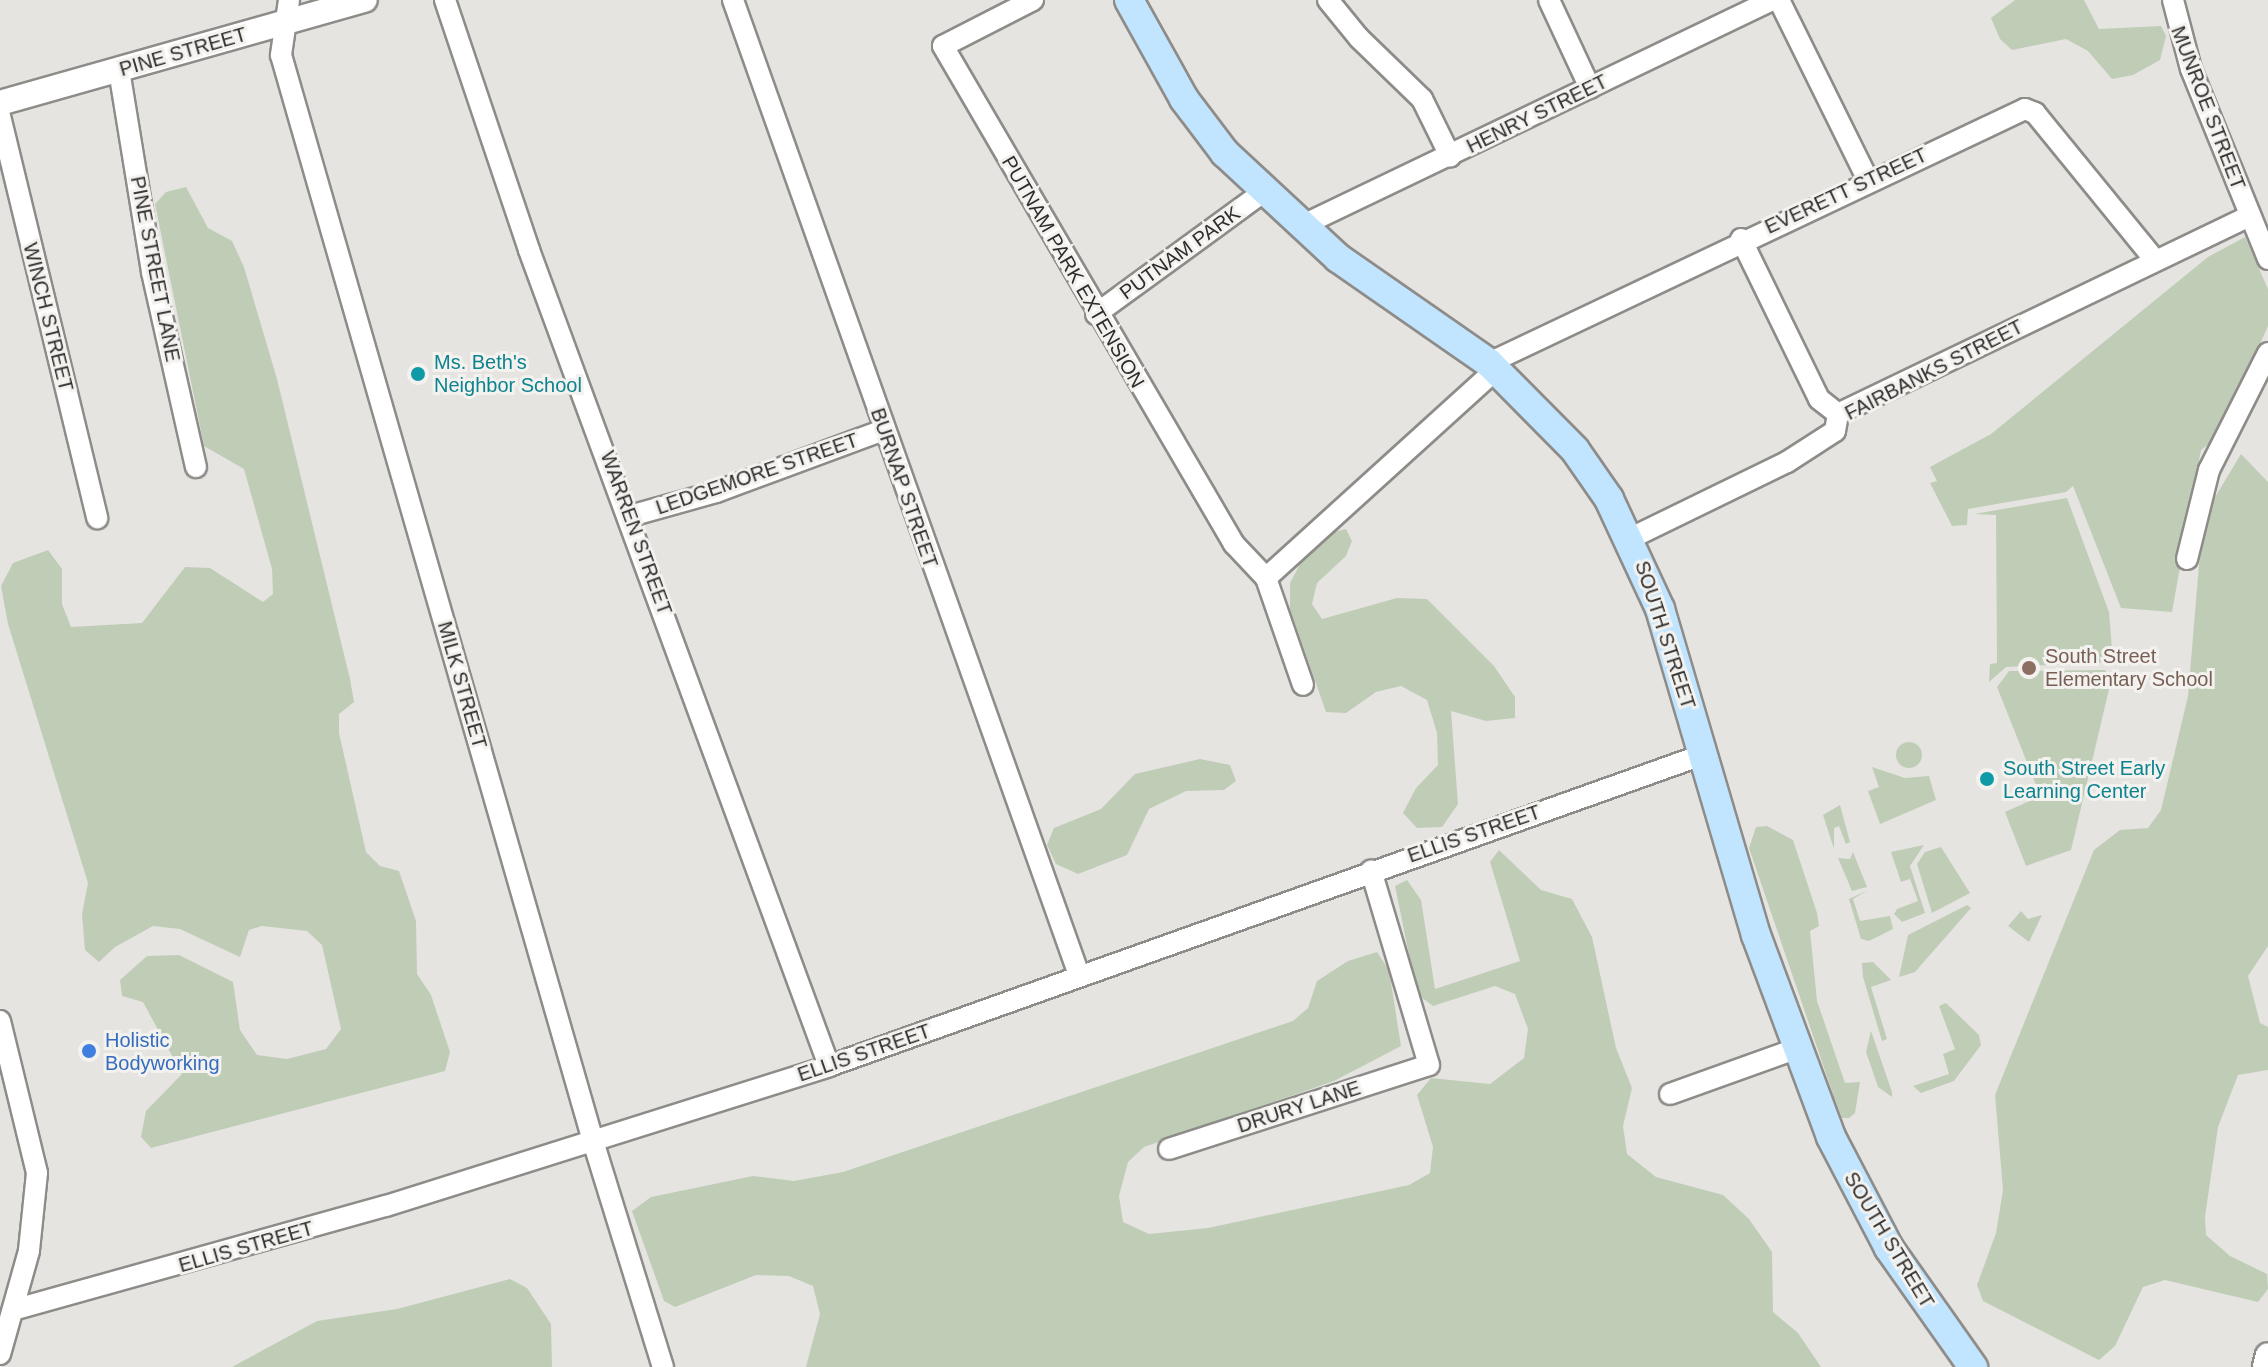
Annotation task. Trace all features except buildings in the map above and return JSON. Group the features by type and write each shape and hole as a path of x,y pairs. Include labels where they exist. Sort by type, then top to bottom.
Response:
{"main road":[{"name":"SOUTH STREET","path":"1129,0 1184,99 1225,153 1301,226 1412,313 1492,366 1575,450 1631,538 1660,609 1702,755 1796,1049 1863,1201 1889,1248 1973,1367"}],"street":[{"name":"PINE STREET","path":"0,103 119,70 286,12 365,0"},
{"name":"WARREN STREET","path":"445,0 529,250 630,516 829,1066"},
{"name":"BURNAP STREET","path":"733,0 1079,975"},
{"name":"PUTNAM PARK EXTENSION","path":"1033,0 943,46 1096,314 1234,544 1266,578"},
{"path":"1328,0 1422,99 1450,156"},
{"path":"1549,0 1590,88"},
{"name":"HENRY STREET","path":"1301,226 1772,0"},
{"path":"1779,0 1869,182"},
{"name":"MUNROE STREET","path":"2173,0 2176,25 2268,259"},
{"name":"MILK STREET","path":"286,12 281,55 593,1141 663,1367"},
{"name":"PINE STREET LANE","path":"119,70 152,272 196,467"},
{"name":"EVERETT STREET","path":"1266,578 1492,366 1741,239 1869,182 1997,119 2030,109 2154,259"},
{"name":"WINCH STREET","path":"0,116 97,518"},
{"name":"PUTNAM PARK","path":"1096,314 1263,192"},
{"name":"FAIRBANKS STREET","path":"1631,538 1787,462 1835,431 1838,414 2154,259 2249,216"},
{"path":"1741,239 1819,399 1838,414"},
{"path":"2187,559 2209,470 2268,353"},
{"name":"LEDGEMORE STREET","path":"630,516 716,492 884,430"},
{"path":"1266,578 1303,685"},
{"name":"ELLIS STREET","path":"13,1310 189,1264 829,1066 1371,870 1702,755"},
{"name":"DRURY LANE","path":"1169,1149 1429,1065 1371,870"},
{"path":"0,1021 37,1173 32,1238 0,1354"},
{"path":"1670,1094 1796,1049"},
{"path":"2265,1367 2268,1355"}],"green space":[{"path":"2015,0 2084,0 2099,29 2161,26 2166,36 2160,60 2133,75 2112,79 2088,51 2066,39 2012,50 2000,39 1991,18"},
{"path":"186,187 208,228 232,241 244,267 277,379 350,679 354,702 339,714 339,733 366,852 380,866 399,871 416,921 417,974 431,995 450,1052 445,1071 151,1148 141,1137 146,1111 182,1074 143,1002 122,996 120,980 147,956 179,955 233,982 240,1030 257,1055 287,1059 326,1049 341,1029 322,945 307,931 262,926 249,930 240,957 180,929 153,926 115,947 99,962 85,950 82,914 88,883 8,624 1,586 13,563 48,550 62,569 62,604 71,627 142,623 185,567 210,568 263,602 273,594 272,569 244,469 204,446 155,204 166,192"},
{"path":"2245,237 2268,289 2268,326 2219,436 2201,450 2172,612 2121,608 2073,486 2066,492 1968,509 1967,525 1952,526 1930,483 1937,481 1930,467 1991,434 2208,257"},
{"path":"2241,454 2268,482 2268,946 2248,976 2260,1023 2268,1027 2268,1070 2238,1075 2218,1127 2205,1217 2206,1235 2230,1256 2267,1274 2268,1289 2258,1302 2165,1280 2143,1287 2115,1346 2099,1360 1983,1301 1977,1285 1996,1233 2003,1190 1995,1095 2094,850 2120,830 2148,828 2161,810 2188,696 2203,517"},
{"path":"2067,498 2109,612 2113,662 2006,667 1989,682 1990,664 1997,663 1996,515 1974,514"},
{"path":"1346,529 1352,541 1346,556 1317,583 1312,604 1322,619 1397,598 1427,599 1494,666 1515,697 1515,718 1486,721 1451,711 1458,804 1442,827 1417,828 1403,813 1416,788 1438,765 1437,733 1427,700 1401,686 1376,692 1346,713 1326,712 1290,609 1290,583 1301,562 1334,532"},
{"path":"2105,670 2111,681 2071,850 2026,866 2005,812 2036,798 2036,785 1997,687 2009,671"},
{"path":"1909,742 1918,746 1922,755 1918,764 1909,768 1900,764 1896,755 1900,746"},
{"path":"1200,759 1230,765 1236,781 1224,790 1186,791 1149,809 1127,855 1078,874 1056,864 1047,845 1054,828 1101,809 1135,774"},
{"path":"1872,767 1905,778 1929,776 1936,800 1880,824 1868,791 1879,787"},
{"path":"1840,805 1850,842 1846,844 1839,826 1834,828 1834,849 1823,815"},
{"path":"1767,826 1793,840 1817,913 1819,926 1810,931 1817,1001 1845,1083 1860,1082 1855,1113 1849,1118 1842,1118 1834,1097 1749,848 1756,827"},
{"path":"1924,845 1910,866 1925,913 1902,922 1894,914 1897,909 1918,901 1910,879 1901,882 1891,852"},
{"path":"1941,847 1970,893 1932,913 1917,864 1925,852"},
{"path":"1499,850 1541,890 1572,899 1592,937 1616,1048 1632,1088 1623,1126 1627,1154 1656,1177 1723,1195 1749,1219 1772,1252 1773,1312 1798,1333 1821,1367 806,1367 820,1314 813,1286 789,1276 756,1275 675,1307 664,1301 632,1211 651,1197 753,1176 794,1181 843,1172 1293,1021 1308,1008 1317,981 1348,961 1377,952 1389,970 1401,1046 1334,1081 1144,1147 1128,1162 1119,1196 1123,1222 1149,1234 1208,1228 1409,1185 1430,1173 1433,1147 1417,1095 1431,1078 1490,1084 1524,1058 1528,1029 1515,994 1495,986 1433,1006 1417,994 1395,886 1407,880 1421,900 1435,989 1520,961 1490,862"},
{"path":"1853,852 1867,887 1852,891 1838,858 1850,859"},
{"path":"1868,890 1853,899 1860,921 1890,916 1893,929 1869,941 1861,939 1849,899"},
{"path":"1967,905 1971,908 1915,972 1899,977 1908,935"},
{"path":"2021,911 2028,919 2042,915 2029,942 2008,926"},
{"path":"1873,962 1891,980 1871,987 1887,1039 1882,1041 1863,977 1862,963"},
{"path":"1946,1003 1979,1035 1981,1045 1954,1081 1921,1093 1913,1086 1949,1074 1943,1054 1955,1049 1939,1006"},
{"path":"1871,1031 1892,1097 1878,1087 1866,1052"},
{"path":"510,1279 527,1288 551,1324 552,1367 232,1367 317,1321 397,1309"}],"place":[{"name":"Ms. Beth's Neighbor School","path":"418,374"},
{"name":"South Street Elementary School","path":"2029,668"},
{"name":"South Street Early Learning Center","path":"1987,779"},
{"name":"Holistic Bodyworking","path":"89,1051"}]}
